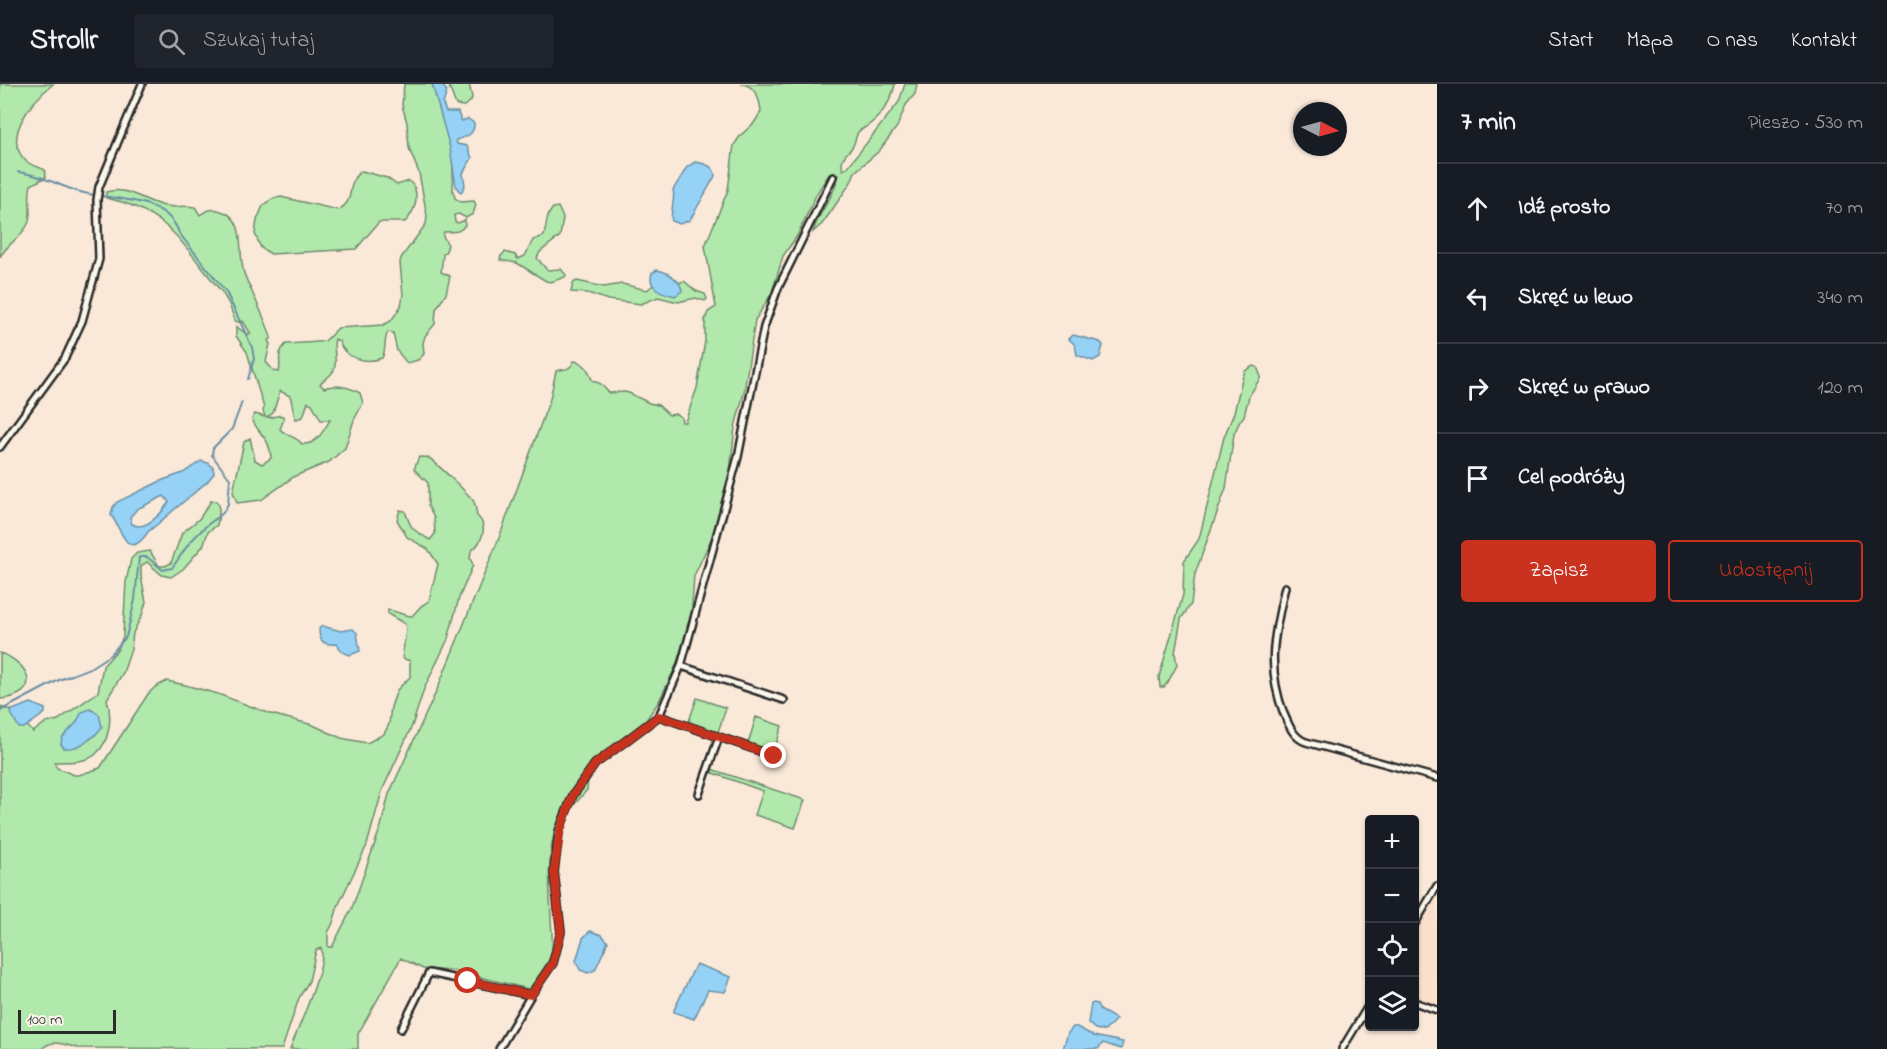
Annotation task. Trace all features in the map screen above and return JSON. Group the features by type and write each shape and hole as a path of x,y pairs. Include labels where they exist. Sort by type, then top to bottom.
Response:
{"street":[{"path":"0,447 65,358 79,330 95,280 99,259 97,200 99,187 142,84"},
{"path":"499,1049 553,963 561,932 554,872 560,831 573,795 595,764 659,716 681,666 738,457 764,327 778,288 833,177"},
{"path":"1285,587 1274,646 1273,678 1278,698 1294,734 1299,740 1437,777"},
{"path":"681,666 784,700"},
{"path":"659,716 774,756"},
{"path":"699,794 719,737"},
{"path":"1415,923 1437,886"},
{"path":"401,1029 429,973 531,995"},
{"path":"1419,1004 1437,1010"},
{"path":"1342,1049 1365,1011"}],"shaded area":[{"path":"1437,892 1437,1005 1419,998 1419,923"}],"green space":[{"path":"0,84 53,84 28,110 18,131 17,142 27,162 45,170 46,177 31,185 28,224 0,257"},
{"path":"404,84 445,84 439,92 453,152 453,191 455,198 461,202 474,201 476,205 473,214 466,218 459,214 454,215 455,222 465,220 465,225 461,230 444,232 443,236 448,245 443,254 441,272 450,276 446,294 436,309 435,324 425,336 424,354 418,360 407,363 397,351 393,333 388,332 382,358 363,360 351,356 335,339 334,370 320,384 324,388 338,386 356,391 360,393 363,403 354,420 345,448 329,462 295,476 261,500 237,503 233,492 244,442 250,438 255,460 262,464 271,458 269,445 252,419 255,414 265,417 264,408 247,352 236,336 236,326 245,333 251,334 243,321 241,323 235,321 222,292 173,233 146,212 106,198 106,192 122,191 166,206 195,207 200,215 212,210 230,215 239,230 245,276 271,339 268,341 270,344 266,362 274,371 279,372 280,355 286,344 325,341 338,328 383,325 391,321 401,306 403,295 401,258 426,224 427,216 419,173 409,148 407,123 402,105","holes":["280,391 290,396 296,419 303,417 308,402 312,404 321,420 330,420 316,440 302,444 280,429 283,416 267,417 273,413"]},
{"path":"448,84 469,84 471,101 464,106 456,105"},
{"path":"741,84 895,84 883,111 858,132 853,146 844,156 843,170 847,168 899,102 905,84 917,84 915,94 906,105 897,127 879,151 855,172 830,213 813,232 837,182 838,175 829,174 817,193 797,236 783,256 772,293 755,320 720,520 694,576 691,620 675,668 658,703 646,720 605,752 589,769 587,790 574,805 567,805 560,818 550,859 551,954 529,989 454,971 423,969 401,958 358,1034 358,1049 290,1049 316,981 322,956 321,948 316,950 309,981 299,998 282,1049 78,1048 54,1043 42,1049 0,1049 0,706 14,712 33,732 45,723 58,720 98,692 103,666 118,649 123,636 126,582 131,559 137,553 150,551 159,566 171,563 182,533 199,519 211,501 216,501 219,505 217,525 208,532 203,546 183,569 171,577 162,575 147,562 141,566 146,602 133,633 131,649 123,673 107,699 110,720 105,742 92,757 76,761 54,762 57,768 79,775 100,768 148,694 155,687 167,681 218,694 271,714 313,725 341,738 367,743 384,734 389,724 391,707 397,690 410,677 410,661 402,658 405,624 388,614 388,610 412,616 429,601 438,564 428,549 407,537 397,520 400,510 405,511 409,523 416,532 430,540 435,534 434,518 428,506 428,483 414,469 419,457 429,458 474,502 477,516 483,525 483,534 471,551 470,558 473,565 459,598 448,639 424,689 412,726 382,791 367,845 328,933 328,947 332,947 352,908 381,826 389,794 436,692 499,538 550,399 556,371 569,368 574,361 581,363 586,367 592,380 601,384 609,393 629,393 658,405 669,415 676,414 681,417 682,422 685,422 697,388 705,341 705,320 708,312 716,307 705,246 728,190 734,145 761,112 756,94 750,87"},
{"path":"362,171 387,178 397,185 409,181 415,191 416,202 405,222 379,222 356,249 271,254 261,248 255,234 257,220 263,206 272,199 281,197 338,210 348,201 353,180"},
{"path":"558,207 563,218 560,236 540,252 537,258 547,270 561,269 565,277 551,282 546,281 517,263 500,260 505,252 515,255 518,259 525,256 533,240 544,236 548,215 553,208"},
{"path":"577,281 604,287 622,284 647,290 657,282 674,284 684,281 696,291 705,294 707,299 705,301 696,298 678,302 658,297 641,304 608,300 588,293 571,292 573,283"},
{"path":"1253,366 1257,367 1261,377 1249,396 1244,416 1234,434 1226,488 1195,574 1191,604 1181,619 1175,653 1177,665 1168,682 1164,687 1160,687 1159,677 1183,595 1184,561 1199,539 1224,437 1234,413 1242,379 1245,371"},
{"path":"0,653 19,664 28,679 27,686 22,692 13,697 0,699"},
{"path":"697,698 726,708 717,735 688,724"},
{"path":"756,717 782,726 773,754 748,744"},
{"path":"711,769 805,800 795,828 755,815 763,791 710,772"}],"water":[{"path":"432,84 441,84 447,91 443,104 446,112 458,112 461,121 468,119 474,123 471,133 456,140 457,144 467,146 472,158 463,173 465,185 461,193 456,187 450,148"},
{"path":"695,162 711,167 715,176 690,220 680,224 672,221 673,190 687,167"},
{"path":"657,270 673,277 679,283 682,291 675,296 657,289 651,278 652,273"},
{"path":"1073,335 1100,342 1103,345 1100,357 1093,361 1077,355 1075,345 1069,339"},
{"path":"201,461 213,467 214,473 208,481 148,532 141,541 135,545 126,541 111,515 117,502 183,473","holes":["164,496 169,502 158,516 148,523 137,526 132,524 130,517 137,509"]},
{"path":"322,626 341,631 353,629 357,633 360,651 350,655 342,652 337,644 324,642 319,634"},
{"path":"31,703 45,709 45,713 24,728 19,728 11,713 12,710"},
{"path":"90,709 99,714 102,727 85,742 75,747 64,748 61,744 62,738 76,723 82,712"},
{"path":"590,931 602,935 608,942 595,970 588,973 580,970 576,961 583,938"},
{"path":"696,964 731,977 725,992 708,990 694,1019 674,1012 674,1010"},
{"path":"1094,1003 1100,1010 1116,1019 1105,1031 1095,1029 1088,1023 1091,1004"},
{"path":"1073,1027 1094,1036 1123,1042 1121,1049 1103,1043 1098,1049 1063,1049 1068,1033"}],"waterway":[{"path":"18,172 34,175 80,192 137,202 163,212 226,292 252,347 254,359 248,379"},
{"path":"0,711 59,680 90,668 110,655 126,637 135,600 139,557 147,557 163,570 172,568 190,542 223,513 228,504 230,479 212,455 213,448 232,429 242,402"}],"route":[{"path":"468,981 531,995 553,963 561,932 554,872 560,831 573,795 595,764 659,716 774,756"}]}
